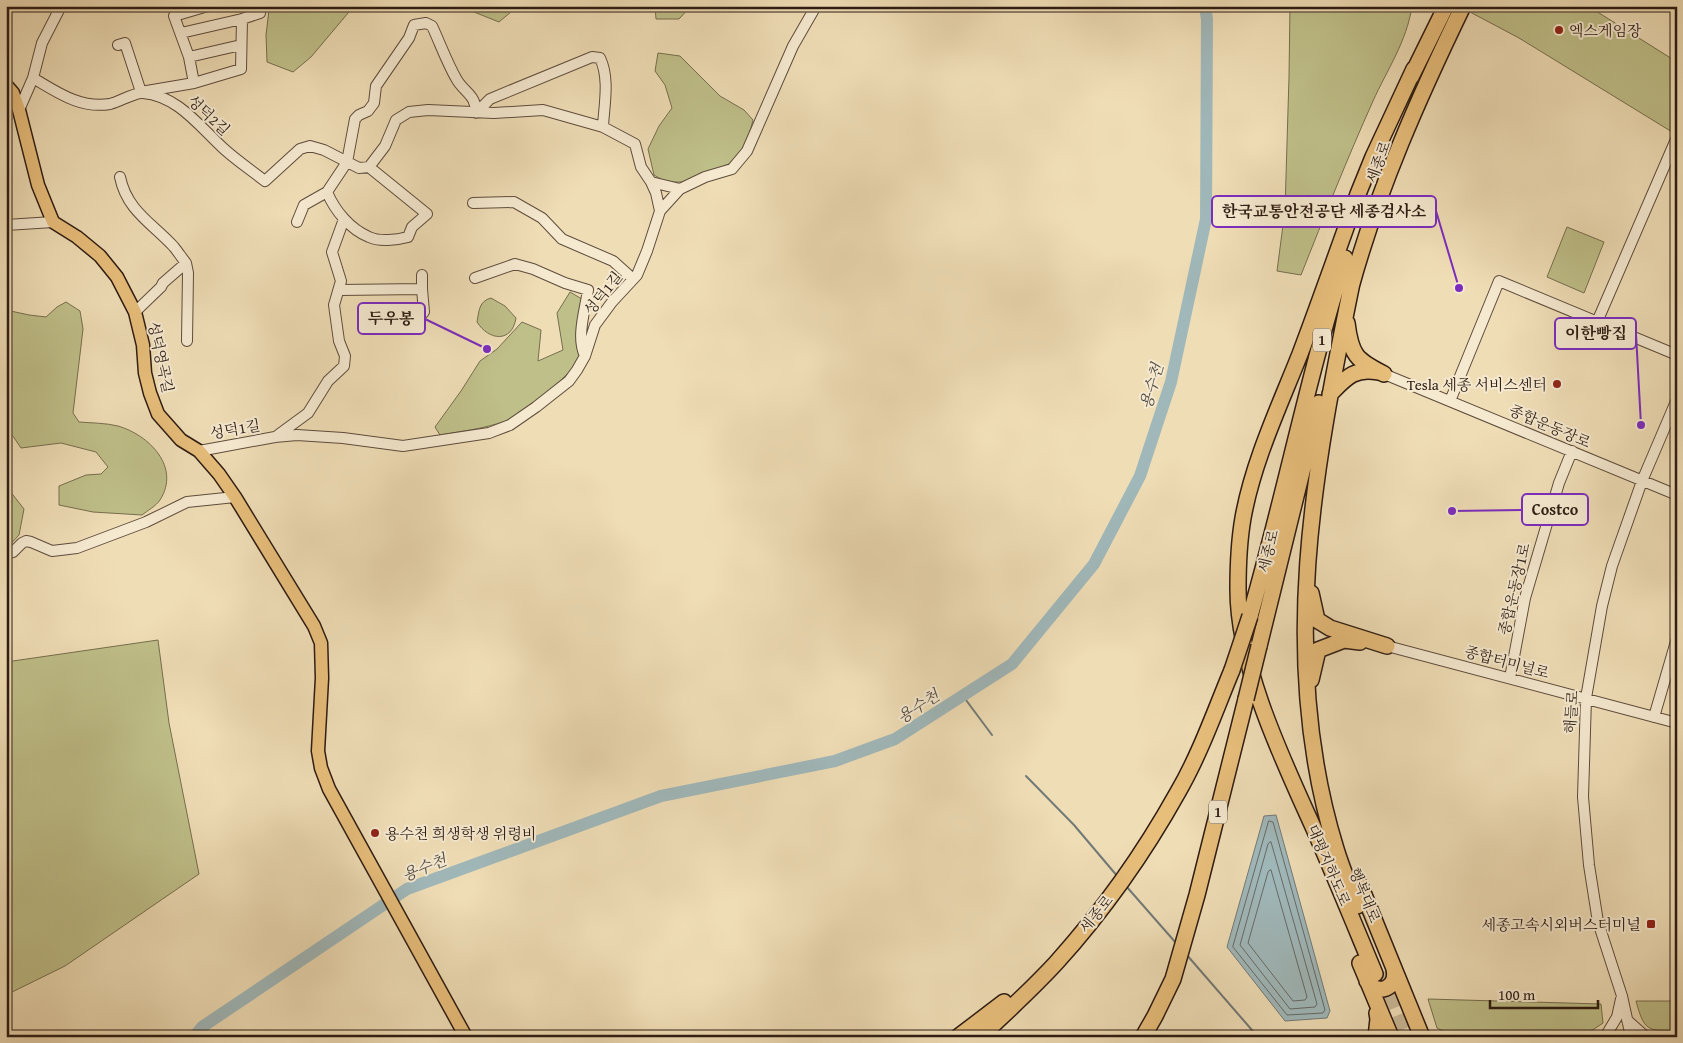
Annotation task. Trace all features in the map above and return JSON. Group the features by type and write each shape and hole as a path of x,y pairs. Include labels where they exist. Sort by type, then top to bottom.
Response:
{"highway":[{"name":"세종로","path":"980,1037 1050,969 1105,905 1135,862 1179,791 1199,749 1232,670 1250,616 1340,275 1371,181 1414,69 1446,6"},
{"name":"세종로","path":"1143,1037 1173,979 1188,926 1326,375 1353,278 1373,216 1427,80 1463,6"},
{"name":"대평지하도로","path":"1378,977 1282,756 1258,692 1248,659 1241,623 1238,590 1239,552 1243,518 1261,455 1358,194 1414,69"},
{"path":"1308,706 1304,615 1308,557 1319,459 1353,278"},
{"path":"1346,312 1349,336 1356,357 1365,365 1384,374"},
{"path":"1330,394 1351,374 1358,371 1384,374"},
{"path":"1308,557 1312,601 1317,620 1330,628 1387,646"},
{"path":"1308,706 1318,650 1344,640 1387,646"},
{"name":"행복대로","path":"1308,706 1314,751 1359,882 1391,1037"},
{"path":"958,1037 997,1008 1088,925"},
{"path":"1376,1037 1378,977"},
{"name":"행복대로","path":"1378,977 1422,1037"}],"main road":[{"path":"6,85 13,93 19,110 38,185 53,222"},
{"name":"성덕영곡길","path":"53,222 77,237 100,256 118,277 140,328 145,373 158,414 181,440 199,451 219,474 314,626 321,643 322,678 318,751 321,768 329,789 466,1037"}],"street":[{"path":"19,110 32,78 42,43 61,6"},
{"path":"194,83 189,57 174,16 208,6"},
{"path":"181,33 260,13 260,6"},
{"name":"성덕1길","path":"199,451 275,436 297,435 343,438 403,446 489,433 510,425 555,393 578,370 585,356 595,325 612,302 637,275 660,210 680,189 705,177 732,169 747,151 793,46 816,6"},
{"path":"32,78 77,103 93,105 110,104 141,92 194,83 241,69 242,19"},
{"path":"297,222 304,205 327,192 347,162 355,119 368,111 374,103 376,86 409,38 414,26 426,22 432,26 458,82 466,89 476,105 476,113"},
{"path":"118,45 125,43 141,92"},
{"path":"189,57 241,44"},
{"path":"476,113 490,100 592,57 600,58 606,78 602,126"},
{"name":"성덕2길","path":"141,92 172,102 187,113 224,150 265,181 300,148 310,146 324,150 359,168 369,166"},
{"path":"327,192 332,204 344,219 370,238 390,240 408,237 412,227 427,214 369,166 385,146 396,120 409,112 442,110 476,113 543,110 602,126 635,144 641,167 656,193 660,210"},
{"path":"1597,322 1677,137"},
{"path":"120,177 127,199 137,212 174,247 186,263 188,273 188,341"},
{"path":"651,182 680,189"},
{"path":"473,203 514,202 542,218 562,239 613,261 633,279"},
{"name":"성덕1길","path":"275,436 308,413 328,381 344,366 344,356 339,341 334,305 341,281 332,252 344,219"},
{"path":"6,225 53,222"},
{"path":"134,312 186,263"},
{"path":"475,278 516,264 533,269 565,284 588,290 581,332 581,348 585,356"},
{"path":"399,323 418,318 424,312 422,275"},
{"path":"1450,401 1499,281 1677,355"},
{"path":"339,290 422,289"},
{"name":"종합운동장로","path":"1384,374 1677,495"},
{"name":"해들로","path":"1631,1037 1622,996 1598,922 1585,833 1583,798 1586,698 1608,582 1642,481 1677,399"},
{"name":"종합운동장1로","path":"1510,678 1525,598 1557,491 1572,451"},
{"path":"6,554 13,552 26,541 52,551 77,548 146,522 187,502 235,497"},
{"path":"1654,717 1677,638"},
{"name":"종합터미널로","path":"1387,646 1677,723"},
{"path":"1605,1037 1617,1017 1622,996"},
{"path":"1627,1020 1646,1037"}],"green space":[{"path":"277,6 354,6 311,57 293,72 267,62 266,35 269,10"},
{"path":"459,6 518,6 499,22"},
{"path":"655,6 691,6 679,19 656,19"},
{"path":"1290,6 1412,6 1406,31 1363,123 1301,275 1277,271 1285,210"},
{"path":"1473,6 1588,6 1677,62 1677,135 1519,38 1470,12"},
{"path":"658,53 680,56 720,96 744,110 753,120 747,143 729,164 682,182 666,182 654,175 648,149 659,126 672,108 665,85 655,71"},
{"path":"1567,227 1604,242 1584,293 1547,277"},
{"path":"570,292 582,299 583,334 582,353 571,370 548,392 505,421 481,428 440,435 435,427 480,361 497,349 522,322 541,330 538,361 563,350 557,313"},
{"path":"491,298 505,306 516,318 514,326 505,335 494,336 477,322 482,304"},
{"path":"66,302 80,311 83,329 73,413 79,422 113,425 130,430 150,445 164,464 167,476 160,500 142,515 93,512 59,505 59,486 86,475 101,474 108,467 96,452 61,443 21,448 6,426 6,310 46,317"},
{"path":"6,486 24,509 19,535 6,549"},
{"path":"158,640 169,723 199,874 65,966 6,995 6,662"},
{"path":"1428,999 1601,1004 1603,1023 1588,1033 1455,1037 1437,1028"},
{"path":"1636,1001 1677,1001 1677,1030 1659,1030 1648,1027 1642,1018"}],"water":[{"path":"1276,815 1330,1011 1327,1018 1285,1021 1227,947 1264,816"}],"waterway":[{"name":"용수천","path":"194,1037 202,1027 407,889 661,796 835,761 895,739 1012,664 1094,564 1140,476 1171,382 1206,219 1207,19 1205,6"},
{"path":"963,696 992,735"},
{"path":"1026,776 1074,825 1118,877"},
{"path":"1126,886 1176,943"},
{"path":"1186,954 1258,1037"}],"tunnel":[{"path":"1382,972 1409,1037"}],"place":[{"name":"엑스게임장","path":"1559,30"},
{"name":"한국교통안전공단 세종검사소","path":"1459,288"},
{"name":"두우봉","path":"487,349"},
{"name":"Tesla 세종 서비스센터","path":"1557,384"},
{"name":"이한빵집","path":"1641,425"},
{"name":"Costco","path":"1452,511"},
{"name":"용수천 희생학생 위령비","path":"375,833"},
{"name":"세종고속시외버스터미널","path":"1651,924"}]}
